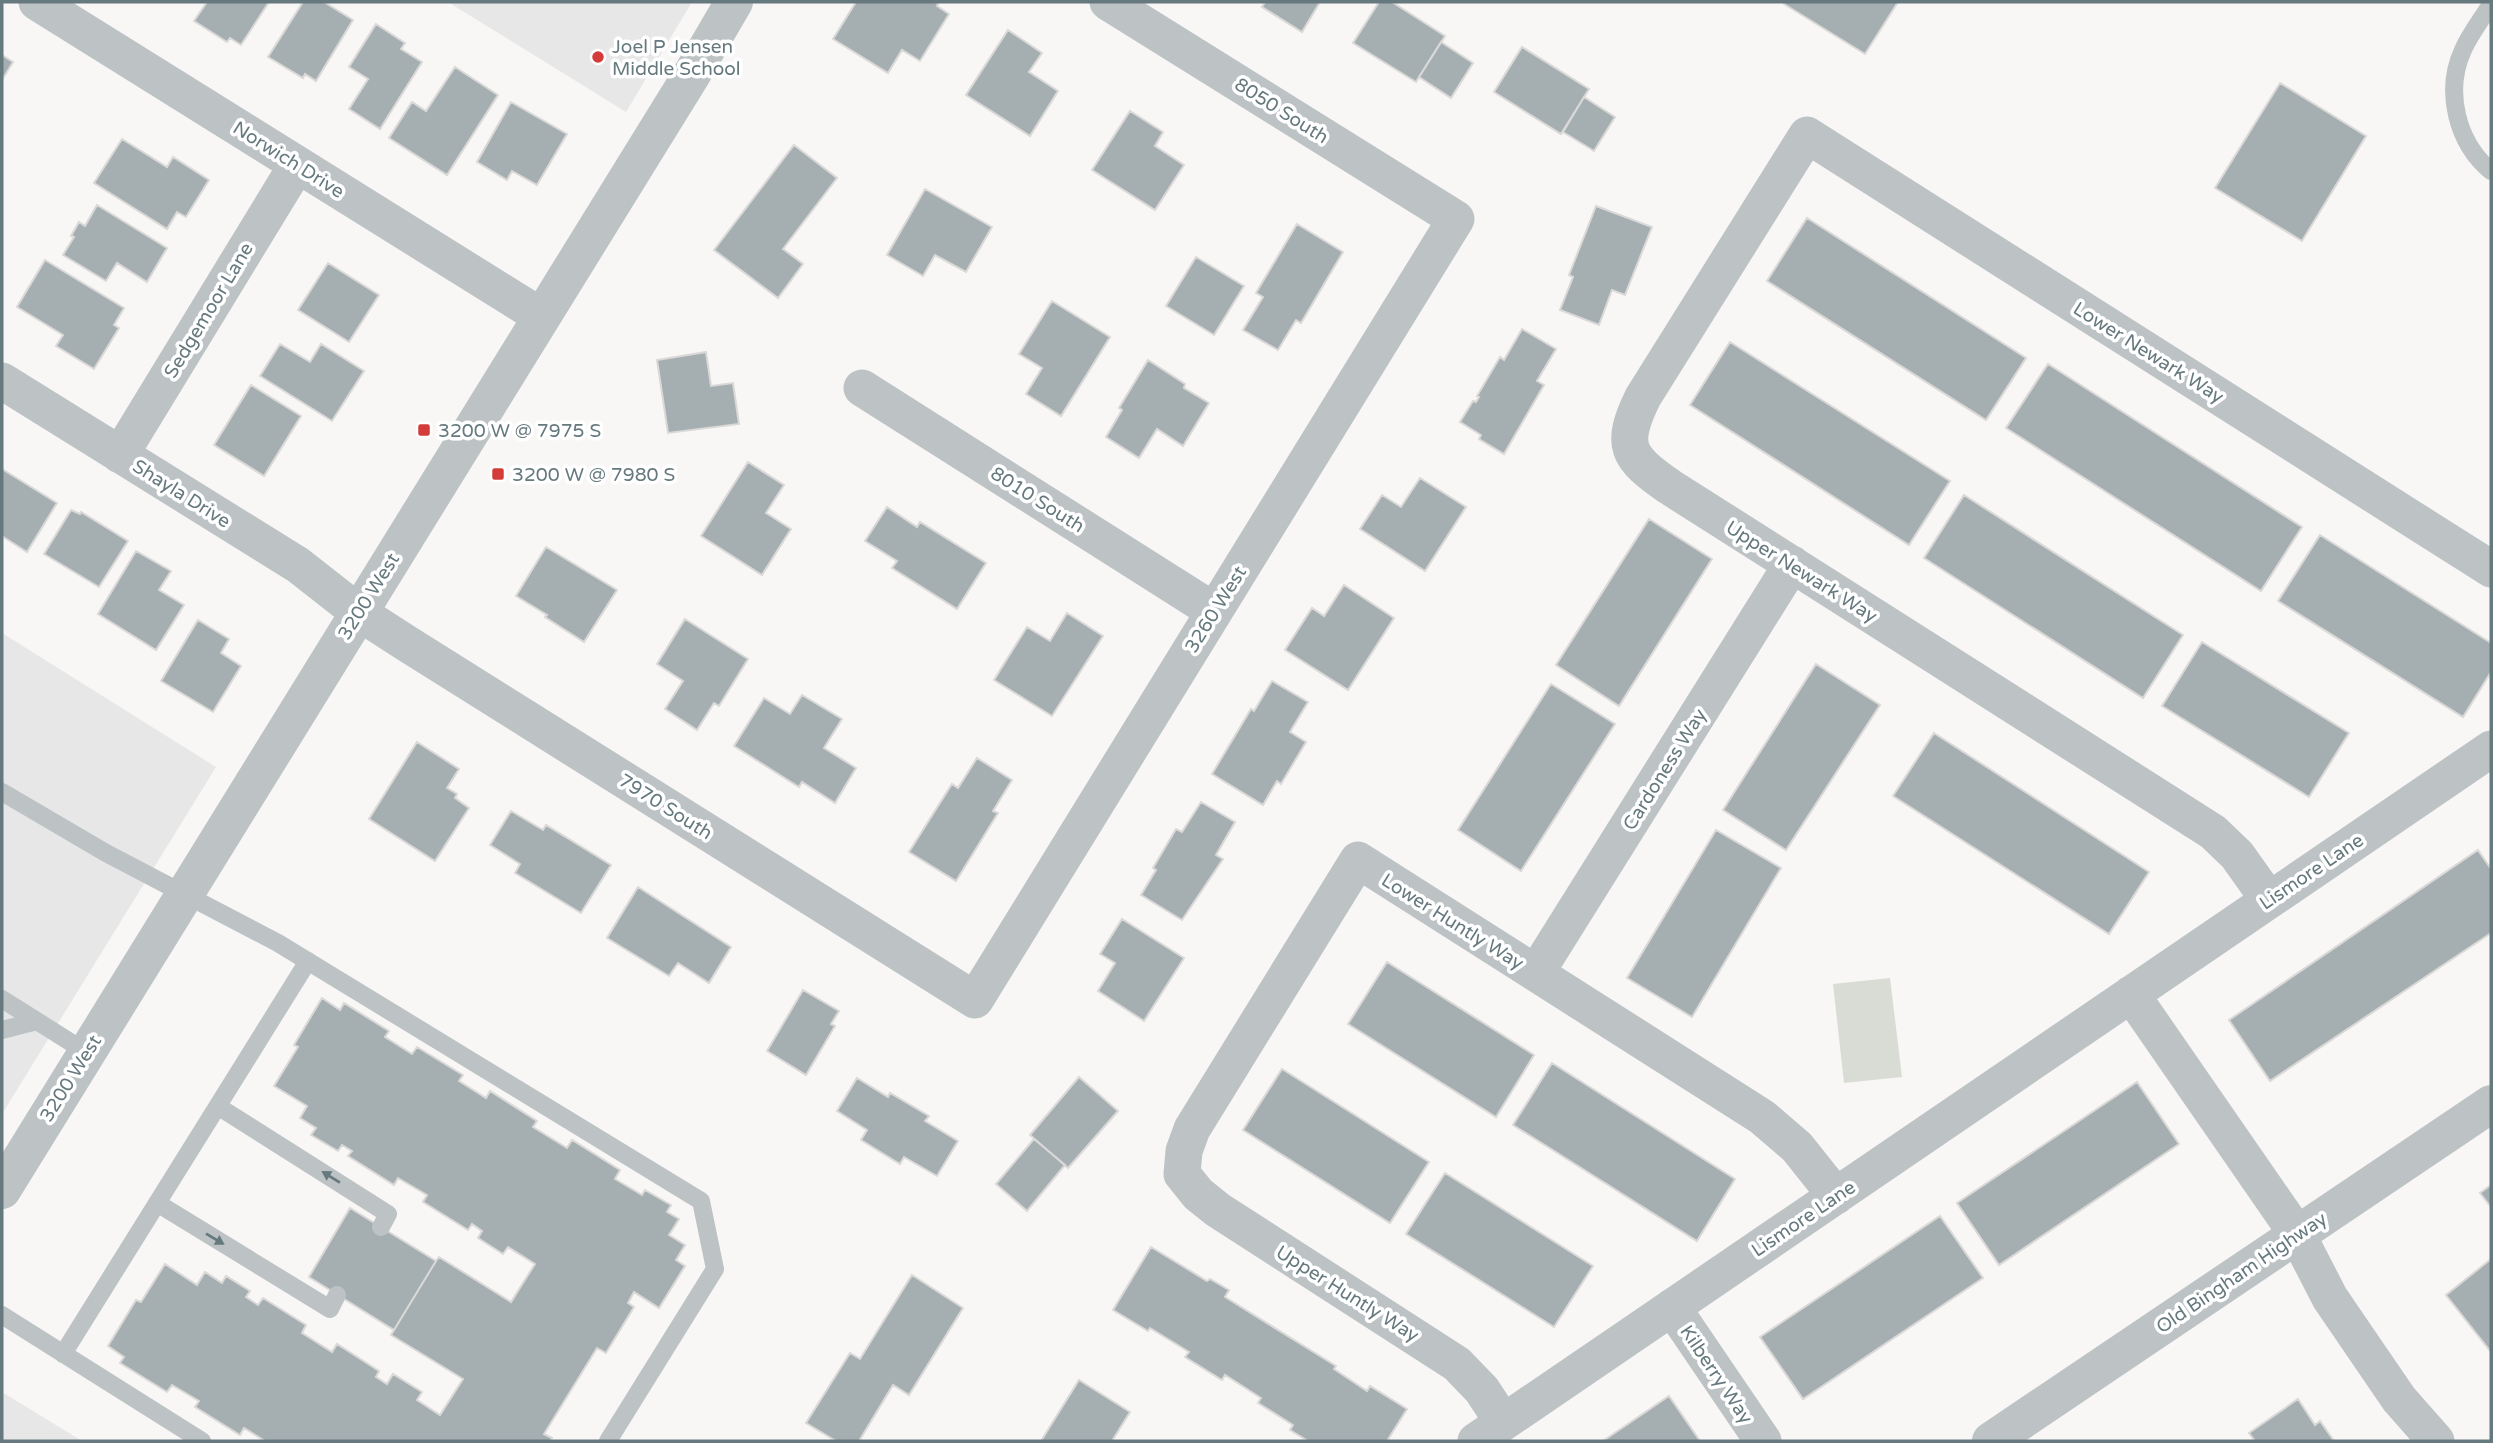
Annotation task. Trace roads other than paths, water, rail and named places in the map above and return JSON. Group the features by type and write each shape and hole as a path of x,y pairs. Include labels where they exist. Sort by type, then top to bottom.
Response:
{"street":[{"name":"Norwich Drive","path":"37,2 542,317"},
{"name":"3200 West","path":"2,1190 734,2"},
{"name":"8050 South","path":"1108,2 1456,219"},
{"name":"Upper Newark Way","path":"1807,135 1643,397 1629,436 1629,449 1648,470 2213,832 2237,855 2269,900"},
{"name":"Lower Newark Way","path":"1807,135 2491,569"},
{"name":"Sedgemoor Lane","path":"120,455 297,164"},
{"name":"3260 West","path":"975,1000 1456,219"},
{"name":"Shayla Drive","path":"2,381 298,565 358,612"},
{"name":"8010 South","path":"862,388 1214,611"},
{"name":"Cardoness Way","path":"1535,973 1792,564"},
{"name":"7970 South","path":"358,612 975,1000"},
{"name":"Lismore Lane","path":"1490,1432 2491,748"},
{"name":"Lower Huntly Way","path":"1182,1174 1184,1151 1192,1129 1358,860 1762,1117 1797,1147 1836,1196"},
{"path":"2131,994 2297,1234 2330,1297 2399,1399 2436,1441"},
{"name":"Old Bingham Highway","path":"1991,1441 2491,1104"},
{"name":"Upper Huntly Way","path":"1182,1174 1207,1203 1457,1364 1482,1391 1490,1432"},
{"name":"Kilberry Way","path":"1672,1307 1763,1441"}],"lane":[{"path":"2491,4 2463,50 2453,81 2455,106 2465,140 2491,172"},
{"path":"2,792 106,853 309,961 702,1201 715,1269 608,1441"},
{"path":"63,1354 309,961"},
{"path":"2,999 86,1052"},
{"path":"2,1030 37,1021"},
{"path":"219,1107 388,1214 381,1227"},
{"path":"157,1203 330,1309 338,1295"},
{"path":"2,1315 202,1441"}],"place":[{"name":"Joel P Jensen Middle School","path":"598,57"},
{"name":"3200 W @ 7975 S","path":"424,430"},
{"name":"3200 W @ 7980 S","path":"498,474"}]}
